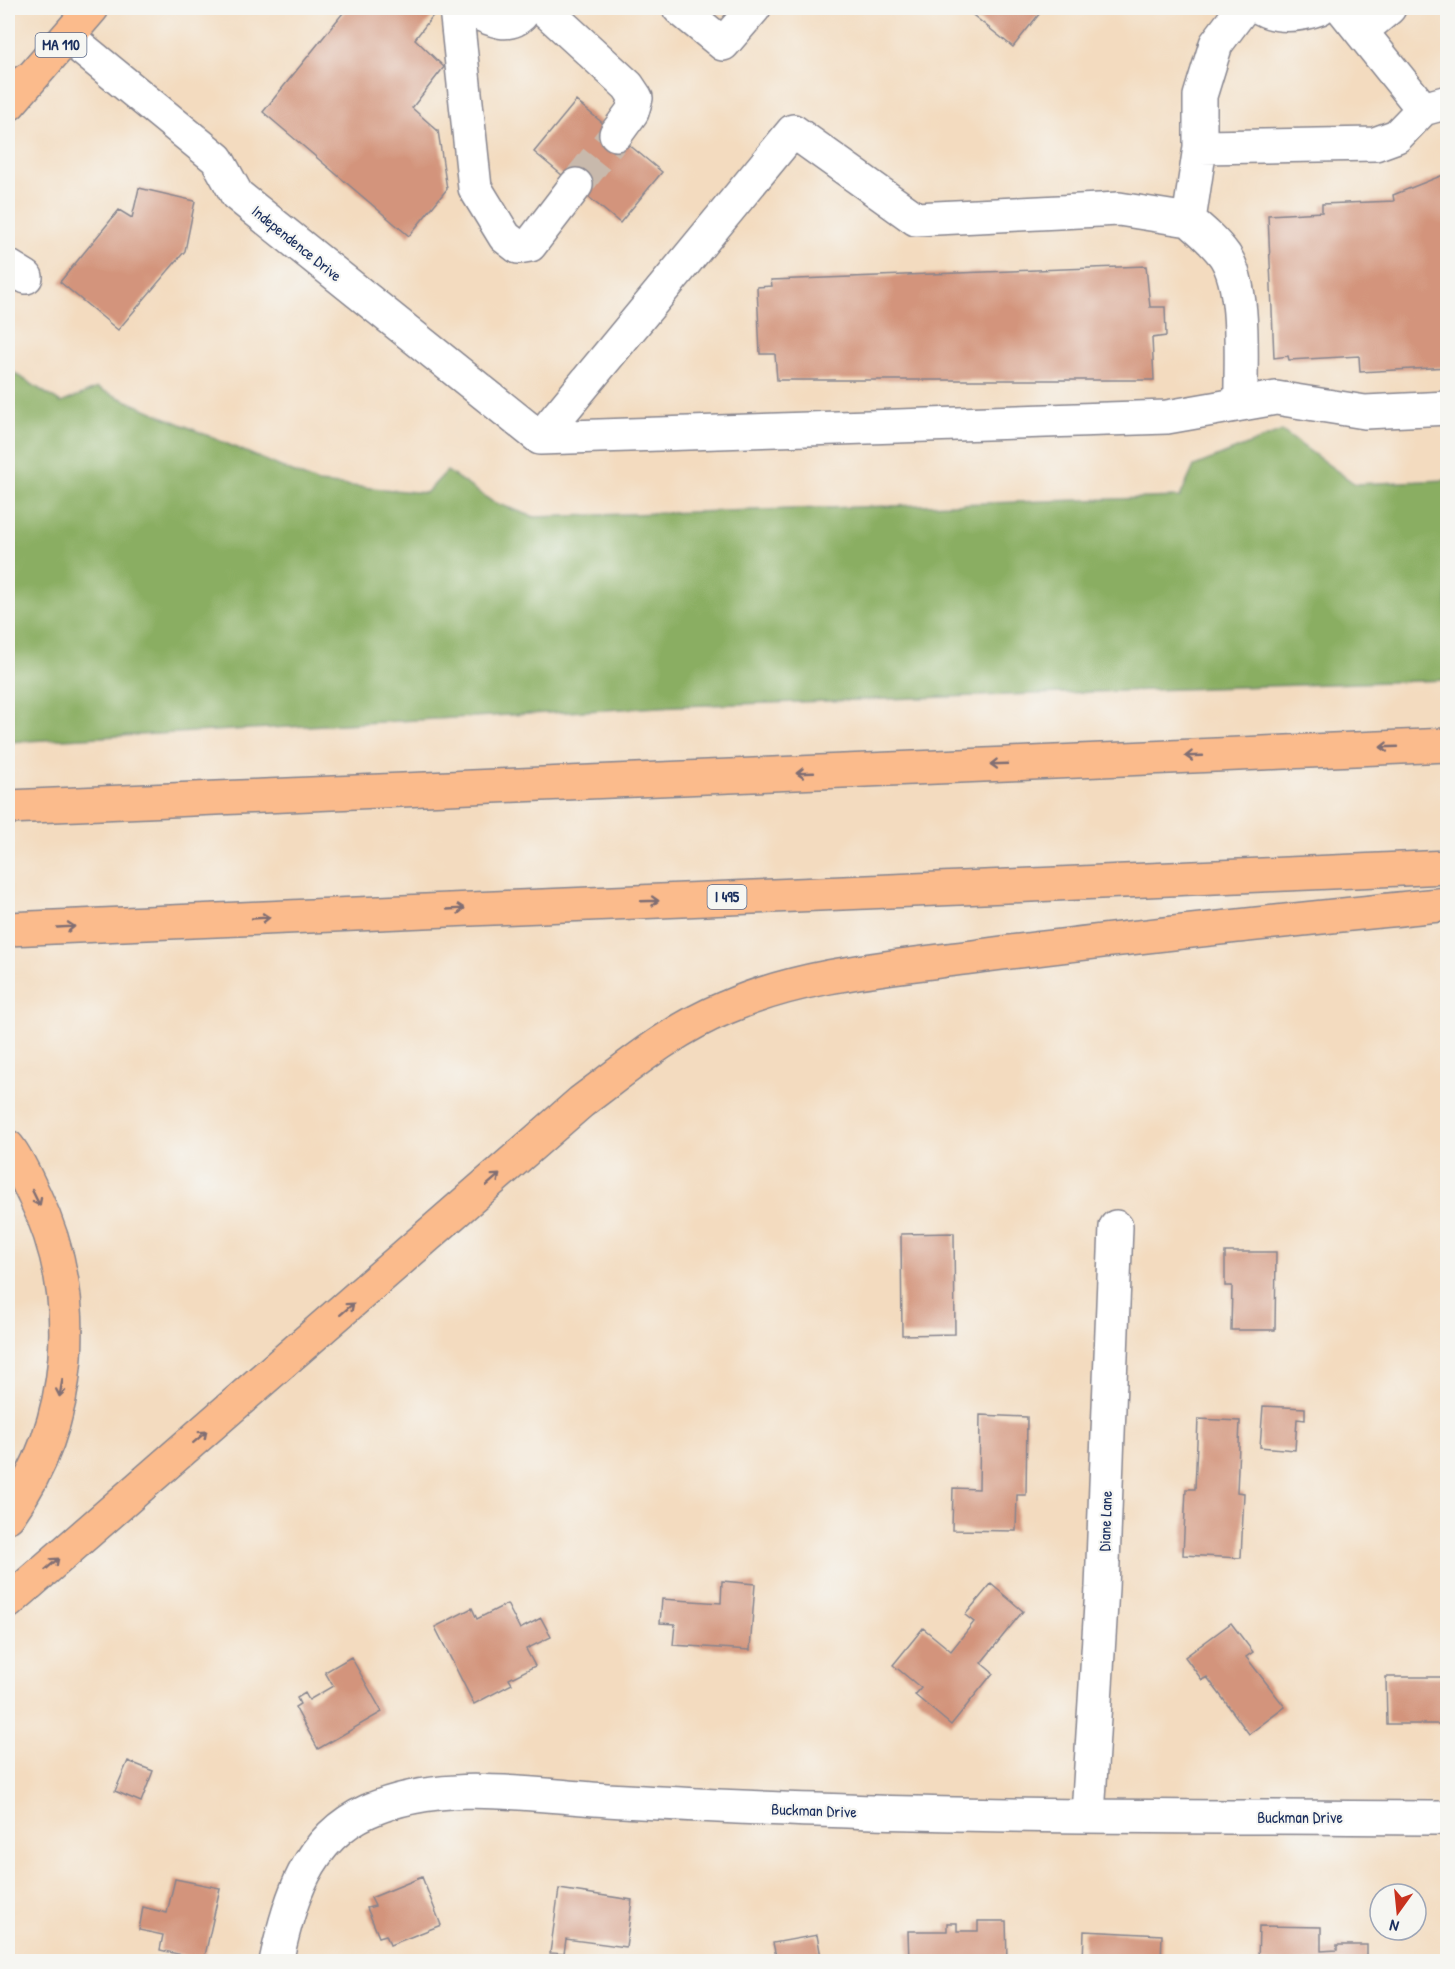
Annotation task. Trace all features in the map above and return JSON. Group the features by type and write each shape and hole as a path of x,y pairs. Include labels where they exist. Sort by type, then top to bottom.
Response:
{"main road":[{"name":"MA 110","path":"8,105 17,87 68,37 92,8"},
{"path":"8,807 1448,745"},
{"name":"I 495","path":"8,929 1448,867"},
{"path":"8,1602 581,1102 656,1046 690,1024 749,998 827,977 1078,944 1448,904"},
{"path":"8,1147 46,1219 61,1276 66,1323 66,1358 57,1412 32,1474 8,1516"}],"street":[{"path":"456,8 475,188 505,237 518,247 530,244 576,185"},
{"path":"468,8 489,19 508,23 520,16 526,8"},
{"path":"543,8 628,86 636,98 632,112 616,134"},
{"path":"679,8 723,44 754,8"},
{"path":"1189,220 1200,147 1200,96 1216,44 1243,8"},
{"path":"1261,8 1282,15 1301,14 1320,8"},
{"path":"1200,147 1374,144 1397,136 1435,106 1352,19 1389,8"},
{"name":"Independence Drive","path":"68,37 217,159 237,195 540,438"},
{"path":"540,438 793,130 916,219 1119,209 1189,220 1210,237 1226,257 1234,277 1238,309 1241,404"},
{"path":"540,438 1167,417 1276,398 1365,412 1448,408"},
{"name":"Diane Lane","path":"1088,1815 1102,1576 1116,1227"},
{"name":"Buckman Drive","path":"276,1962 292,1904 305,1873 323,1842 340,1826 398,1799 465,1792 493,1792 722,1807 908,1814 1448,1818"}],"green space":[{"path":"8,369 61,403 97,388 318,483 426,493 447,471 493,502 534,517 1180,497 1194,466 1282,431 1355,484 1447,480 1447,680 678,706 8,742"}],"building":[{"path":"347,8 428,8 435,13 415,39 444,67 412,108 438,131 447,189 409,236 263,112"},
{"path":"964,8 1044,8 1013,47"},
{"path":"576,101 662,172 620,223 534,152"},
{"path":"1448,173 1448,367 1360,372 1359,356 1289,360 1288,356 1274,358 1268,215 1322,212 1322,204 1394,201 1393,195"},
{"path":"139,188 195,201 185,251 118,330 60,282 119,210 132,218"},
{"path":"1146,266 1150,307 1165,307 1166,336 1152,338 1154,380 777,380 775,354 760,354 757,287 772,286 771,280"},
{"path":"954,1233 955,1334 902,1335 901,1234"},
{"path":"1225,1252 1276,1252 1275,1330 1231,1330 1232,1286 1225,1286"},
{"path":"1263,1406 1305,1408 1305,1420 1297,1419 1295,1450 1260,1447"},
{"path":"980,1415 1027,1417 1026,1495 1017,1495 1016,1531 952,1530 953,1488 979,1489"},
{"path":"1198,1419 1240,1421 1237,1492 1244,1493 1241,1558 1183,1555 1186,1489 1195,1489"},
{"path":"722,1581 755,1584 750,1650 673,1645 675,1624 660,1623 662,1599 721,1603"},
{"path":"991,1584 1023,1611 981,1663 993,1673 951,1725 915,1695 921,1688 893,1665 923,1628 951,1651 974,1622 965,1615"},
{"path":"507,1604 520,1629 541,1618 551,1637 526,1649 535,1666 509,1679 512,1684 474,1704 435,1627 472,1608 477,1619"},
{"path":"1231,1623 1253,1652 1246,1657 1285,1707 1249,1734 1207,1677 1202,1680 1185,1657"},
{"path":"351,1657 382,1712 318,1749 295,1707 300,1704 297,1698 305,1693 309,1700 333,1686 325,1672"},
{"path":"1386,1677 1448,1677 1448,1724 1387,1724"},
{"path":"128,1761 153,1771 141,1802 115,1791"},
{"path":"422,1877 441,1925 390,1945 386,1935 379,1937 367,1908 375,1906 371,1898"},
{"path":"175,1879 220,1888 204,1960 160,1950 163,1935 139,1930 143,1907 167,1913"},
{"path":"559,1889 632,1900 626,1947 566,1939 564,1954 550,1953"},
{"path":"978,1921 1006,1921 1007,1962 909,1962 908,1931 947,1931 947,1923 957,1923 957,1931 978,1931"},
{"path":"1259,1926 1321,1927 1321,1951 1337,1950 1337,1945 1367,1945 1367,1962 1258,1962"},
{"path":"1084,1931 1162,1935 1161,1962 1083,1962"},
{"path":"817,1935 822,1962 748,1962 776,1956 773,1943"}],"tunnel":[{"path":"576,185 616,134"}]}
